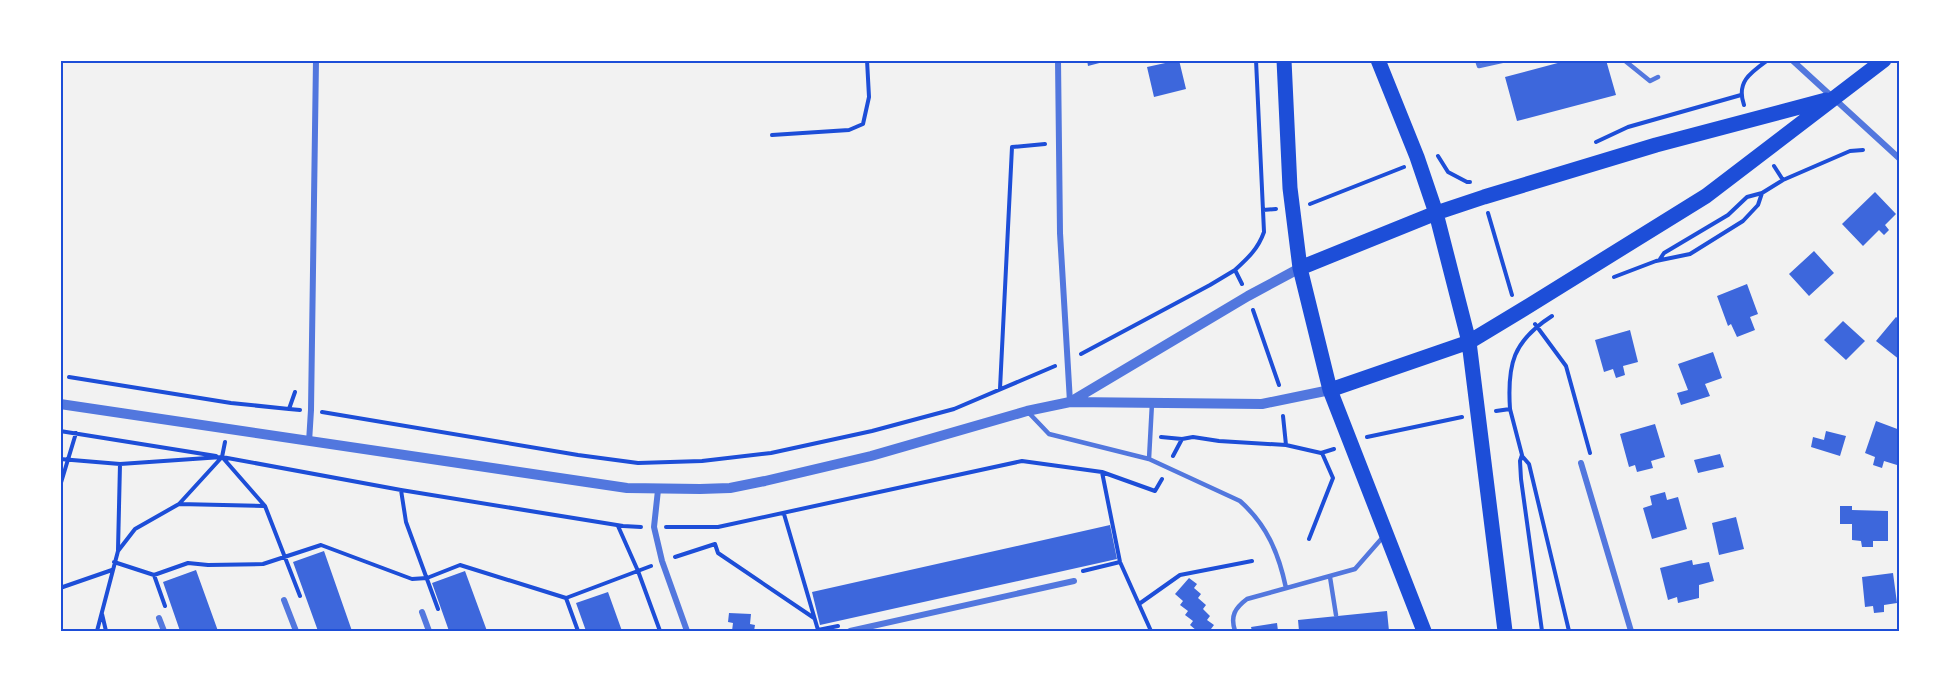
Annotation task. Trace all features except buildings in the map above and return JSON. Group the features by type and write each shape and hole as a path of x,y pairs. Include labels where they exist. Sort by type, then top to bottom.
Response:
{"main road":[{"path":"1284,60 1290,188 1300,268 1330,390 1424,631"},
{"path":"1378,60 1419,161 1436,213 1469,342 1505,631"},
{"path":"1330,390 1469,342 1706,196 1884,60"},
{"path":"1300,268 1436,213 1484,197 1656,145 1835,98"}],"street":[{"path":"309,442 312,411 316,60"},
{"path":"1058,60 1060,233 1070,402"},
{"path":"1792,60 1900,159"},
{"path":"1070,402 1248,296 1300,268"},
{"path":"60,404 627,488 658,490 730,488 777,479 871,456 1027,411 1070,402 1262,404 1330,390"},
{"path":"1581,463 1631,631"},
{"path":"658,490 654,527 662,561 687,631"},
{"path":"850,631 1074,581"},
{"path":"284,600 296,631"},
{"path":"423,612 429,631"},
{"path":"159,618 164,631"}],"lane":[{"path":"1477,60 1479,66 1506,60"},
{"path":"1624,60 1650,81 1658,77"},
{"path":"1149,459 1152,403"},
{"path":"1027,411 1049,434 1149,459 1232,496 1252,512 1265,530 1277,552 1286,588"},
{"path":"1235,631 1233,615 1241,604 1252,597 1355,570 1387,532"},
{"path":"1330,577 1336,615"}],"path":[{"path":"772,135 849,130 863,124 868,97 867,60"},
{"path":"328,413 638,463 702,461 771,453 872,431 954,409 1067,362 1210,285 1235,270 1249,258 1260,244 1264,232 1256,60"},
{"path":"1000,389 1012,147 1059,142"},
{"path":"1660,260 1664,253 1728,215 1748,197 1762,193 1783,180 1850,151 1863,150"},
{"path":"1263,210 1312,204 1436,154 1448,172 1467,182 1479,180 1514,302 1536,326 1566,366 1591,456"},
{"path":"1610,278 1660,260 1690,254 1738,225 1758,205 1762,193"},
{"path":"1235,270 1248,296 1280,387 1286,445"},
{"path":"1542,631 1521,479 1521,455 1510,409 1508,389 1512,362 1521,342 1536,326 1555,314"},
{"path":"69,377 231,403 289,409 295,396 296,384"},
{"path":"1155,437 1182,439 1193,437 1286,445 1322,453 1362,438 1510,409"},
{"path":"60,430 401,490 618,525 718,527 1022,460 1102,472 1155,491"},
{"path":"60,486 76,433"},
{"path":"1309,539 1333,478 1322,453"},
{"path":"1521,455 1529,464 1569,631"},
{"path":"60,459 120,464 222,457"},
{"path":"97,631 118,551 135,529 179,504 222,457"},
{"path":"222,457 265,506 301,600"},
{"path":"118,551 120,464"},
{"path":"1102,472 1120,562 1151,631"},
{"path":"401,490 406,522 438,610"},
{"path":"179,504 265,506"},
{"path":"784,514 818,631"},
{"path":"618,525 660,631"},
{"path":"114,562 154,575 188,563 263,564 286,558 321,544 412,579 427,578 460,565 566,598 638,571"},
{"path":"689,553 715,544 718,553 814,618"},
{"path":"1139,604 1180,575 1252,561"},
{"path":"60,588 112,570"},
{"path":"566,598 578,631"},
{"path":"101,614 106,631"}]}
